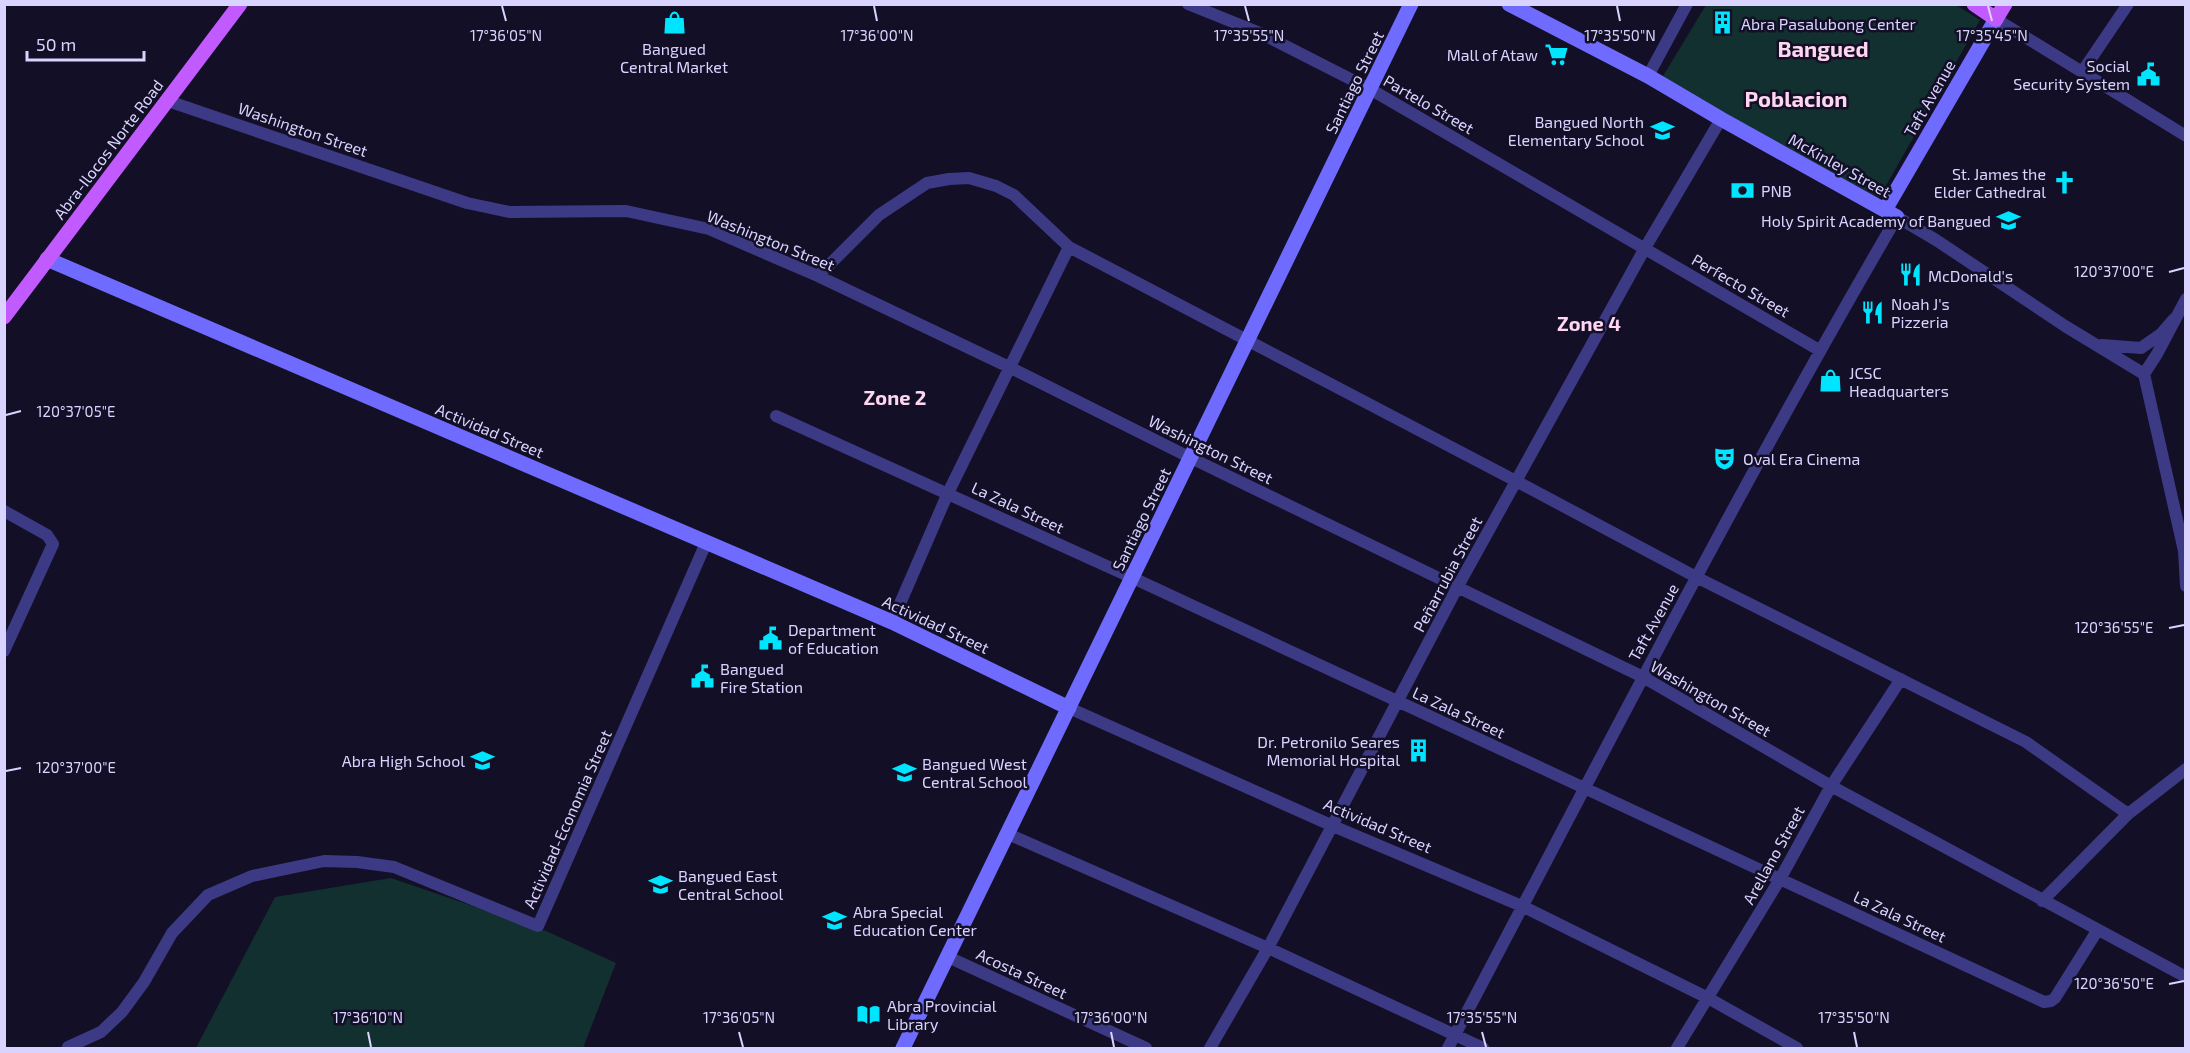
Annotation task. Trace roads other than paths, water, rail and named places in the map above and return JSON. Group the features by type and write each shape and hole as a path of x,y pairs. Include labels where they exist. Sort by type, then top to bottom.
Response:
{"main road":[{"name":"Abra-Ilocos Norte Road","path":"4,317 240,4"},
{"path":"1974,4 1996,19"},
{"name":"Taft Avenue","path":"1996,19 2005,4"}],"street":[{"name":"Partelo Street","path":"1188,4 1260,33 1370,89 1645,248"},
{"name":"Santiago Street","path":"903,1048 1411,4"},
{"name":"McKinley Street","path":"1509,4 1648,76 1936,240 2065,326 2144,374"},
{"path":"1648,76 1687,4"},
{"path":"2082,72 2128,4"},
{"path":"1996,19 2186,136"},
{"name":"Taft Avenue","path":"1448,1048 1643,677 1996,19"},
{"name":"Washington Street","path":"168,101 467,203 509,212 626,211 709,230 818,276 1643,677 1831,786 2186,977"},
{"name":"Peñarrubia Street","path":"1210,1048 1268,948 1458,586 1645,248 1721,119"},
{"path":"818,276 879,215 927,183 949,178 969,178 996,186 1014,195 1069,246 1698,578 2026,742 2128,814"},
{"path":"892,622 948,493 1069,246"},
{"name":"Perfecto Street","path":"1645,248 1819,350"},
{"name":"Actividad Street","path":"47,259 892,622 1069,708 1333,826 1524,907 1708,998 1797,1048"},
{"path":"2186,299 2144,374 2184,551 2186,586"},
{"path":"2097,345 2141,348 2161,334 2174,320"},
{"name":"La Zala Street","path":"776,416 1133,578 2044,1002 2055,998 2097,931"},
{"path":"4,511 47,535 53,544 4,651"},
{"name":"Actividad-Economia Street","path":"68,1047 101,1032 122,1012 144,982 172,933 208,895 252,876 324,861 357,862 394,867 538,926 706,543"},
{"name":"Arellano Street","path":"1677,1048 1780,879 1831,786 1901,679"},
{"path":"2042,901 2128,814 2186,769"},
{"path":"1008,834 1268,948 1483,1048"},
{"name":"Acosta Street","path":"948,957 1146,1048"}],"place":[{"name":"Bangued Central Market","path":"674,23"},
{"name":"Abra Pasalubong Center","path":"1723,23"},
{"name":"Mall of Ataw","path":"1556,54"},
{"name":"Social Security System","path":"2148,74"},
{"name":"Bangued North Elementary School","path":"1662,130"},
{"name":"St. James the Elder Cathedral","path":"2064,182"},
{"name":"PNB","path":"1743,190"},
{"name":"Holy Spirit Academy of Bangued","path":"2009,220"},
{"name":"McDonald's","path":"1910,275"},
{"name":"Noah J's Pizzeria","path":"1873,312"},
{"name":"JCSC Headquarters","path":"1831,381"},
{"name":"Oval Era Cinema","path":"1725,458"},
{"name":"Department of Education","path":"770,638"},
{"name":"Bangued Fire Station","path":"702,677"},
{"name":"Dr. Petronilo Seares Memorial Hospital","path":"1418,750"},
{"name":"Abra High School","path":"483,760"},
{"name":"Bangued West Central School","path":"904,772"},
{"name":"Bangued East Central School","path":"660,884"},
{"name":"Abra Special Education Center","path":"835,920"},
{"name":"Abra Provincial Library","path":"869,1014"}],"district":[{"name":"Bangued","path":"1823,48"},
{"name":"Poblacion","path":"1796,98"},
{"name":"Zone 4","path":"1589,323"},
{"name":"Zone 2","path":"895,397"}]}
